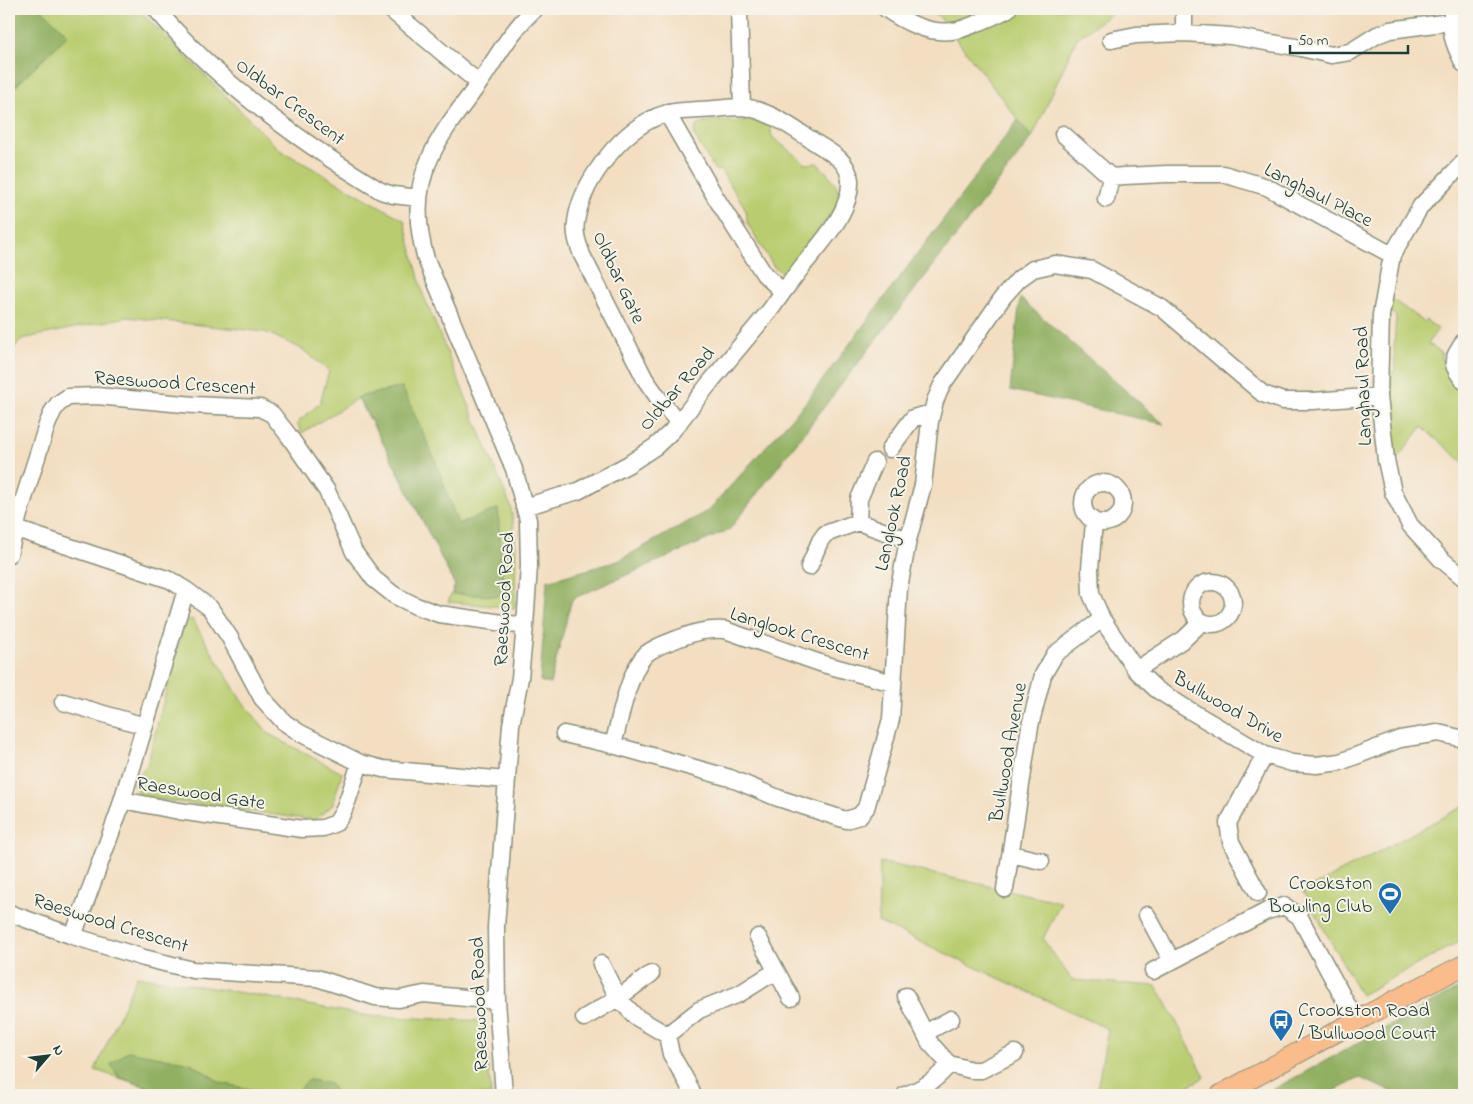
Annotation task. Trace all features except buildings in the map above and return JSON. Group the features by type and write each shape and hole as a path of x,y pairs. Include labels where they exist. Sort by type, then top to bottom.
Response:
{"main road":[{"path":"1221,1095 1356,1021 1464,965"}],"street":[{"name":"Oldbar Crescent","path":"156,9 223,78 294,135 381,191 393,195 419,198"},
{"path":"390,9 479,83"},
{"name":"Raeswood Road","path":"504,1095 497,1001 496,927 511,724 520,678 525,626 529,566 528,520 514,469 426,259 418,221 419,198 423,177 430,158 441,138 514,32 535,9"},
{"path":"739,9 749,109 667,113 716,198 764,274 783,292"},
{"path":"886,9 913,26 940,31 957,30 1008,9"},
{"path":"1184,9 1184,33"},
{"path":"1110,40 1136,34 1184,33 1231,36 1301,48 1331,56 1350,52 1377,35 1390,30 1452,16 1456,49 1464,64"},
{"name":"Oldbar Road","path":"524,507 578,491 629,464 656,446 679,423 771,309 830,231 842,212 848,196 850,179 842,160 780,120 749,109"},
{"name":"Oldbar Gate","path":"667,113 651,119 632,132 606,158 580,202 575,223 576,239 582,255 646,379 659,399 679,423"},
{"path":"1064,134 1111,177 1106,200"},
{"name":"Langhaul Road","path":"1464,162 1421,206 1392,255 1381,315 1379,396 1386,460 1393,492 1410,525 1441,559 1464,578"},
{"name":"Langhaul Place","path":"1111,177 1223,174 1267,187 1392,255"},
{"name":"Langlook Road","path":"564,734 614,745 730,778 778,798 846,820 858,816 866,808 891,719 898,588 908,540 923,485 932,413 942,384 1003,296 1033,269 1055,264 1092,270 1162,308 1263,394 1283,402 1379,396"},
{"path":"1464,341 1454,357 1454,368 1464,381"},
{"name":"Raeswood Crescent","path":"9,554 19,514 53,411 58,404 68,397 96,396 194,405 260,408 272,414 327,491 354,552 374,578 394,595 416,606 439,614 525,626"},
{"path":"890,449 913,418 932,413"},
{"path":"858,522 858,499 874,462"},
{"path":"809,567 825,534 858,522 908,540"},
{"name":"Bullwood Drive","path":"1094,522 1090,569 1091,594 1102,619 1136,670 1156,689 1265,755 1292,763 1316,765 1340,762 1400,739 1438,733 1464,738"},
{"path":"16,529 170,580 186,590 210,608 230,638 262,698 284,722 300,734 360,763 383,769 506,780"},
{"name":"Raeswood Gate","path":"186,590 122,800 179,811 302,829 323,828 336,823 342,814 360,763"},
{"name":"Bullwood Avenue","path":"1005,889 1030,726 1043,676 1054,654 1102,619"},
{"path":"1136,670 1184,639 1202,622"},
{"name":"Langlook Crescent","path":"614,745 627,692 637,667 646,654 661,645 695,632 709,629 725,630 823,664 893,683"},
{"path":"63,702 145,726"},
{"path":"1258,893 1230,842 1228,823 1265,755"},
{"path":"73,936 122,800"},
{"path":"1010,854 1041,861"},
{"path":"1153,971 1267,911 1284,906 1299,916 1356,1021"},
{"name":"Raeswood Crescent","path":"9,912 73,936 144,958 193,970 317,978 375,997 398,999 424,994 497,1001"},
{"path":"1147,916 1172,961"},
{"path":"758,938 791,998"},
{"path":"601,964 618,998 636,1017 667,1035 671,1054 693,1095"},
{"path":"667,1035 699,1010 739,994 776,971"},
{"path":"584,1018 618,998 650,974"},
{"path":"906,996 930,1043 949,1064 971,1070 981,1070 1015,1053"},
{"path":"925,1033 951,1018"},
{"path":"905,1095 912,1093 940,1076 949,1064"}],"green space":[{"path":"9,9 41,9 68,35 9,92"},
{"path":"41,9 138,9 280,150 404,220 423,294 511,507 516,544 515,608 448,602 455,585 388,452 358,398 302,433 297,423 320,403 329,371 302,349 265,332 127,317 22,339 9,354 9,93 67,36"},
{"path":"916,9 1118,9 1077,38 1032,138 938,15"},
{"path":"713,120 730,122 753,120 770,125 772,137 806,164 817,163 836,185 840,203 792,268 781,272 774,267 747,223 747,214 744,206 721,171 715,170 694,135 696,126"},
{"path":"1018,120 1032,138 729,530 572,599 550,684 540,681 547,581 618,561 709,510 806,402"},
{"path":"1020,298 1164,424 1010,390"},
{"path":"1392,299 1424,322 1426,320 1438,329 1428,343 1442,354 1443,365 1448,374 1464,388 1464,463 1422,427 1396,460 1389,374 1395,371 1396,317 1390,311"},
{"path":"402,387 435,460 458,524 498,509 503,589 498,596 452,594 455,585 358,397"},
{"path":"192,619 241,700 269,734 342,773 332,806 314,820 141,797 133,784 147,765 184,622"},
{"name":"Crookston Bowling Club","path":"1464,806 1464,939 1361,995 1303,892"},
{"path":"880,862 1061,902 1043,939 1072,980 1156,986 1205,1077 1171,1095 1096,1095 1108,1029 878,922"},
{"path":"137,976 368,1016 485,1021 491,1095 171,1095 95,1070"},
{"path":"1464,985 1464,1095 1400,1095 1360,1078 1326,1095 1263,1095"},
{"path":"128,1051 191,1063 221,1083 276,1095 171,1095 118,1077 111,1064"},
{"path":"309,1080 329,1083 338,1095 293,1095"}],"place":[{"name":"Crookston Bowling Club","path":"1390,915"},
{"name":"Crookston Road / Bullwood Court","path":"1281,1042"}]}
